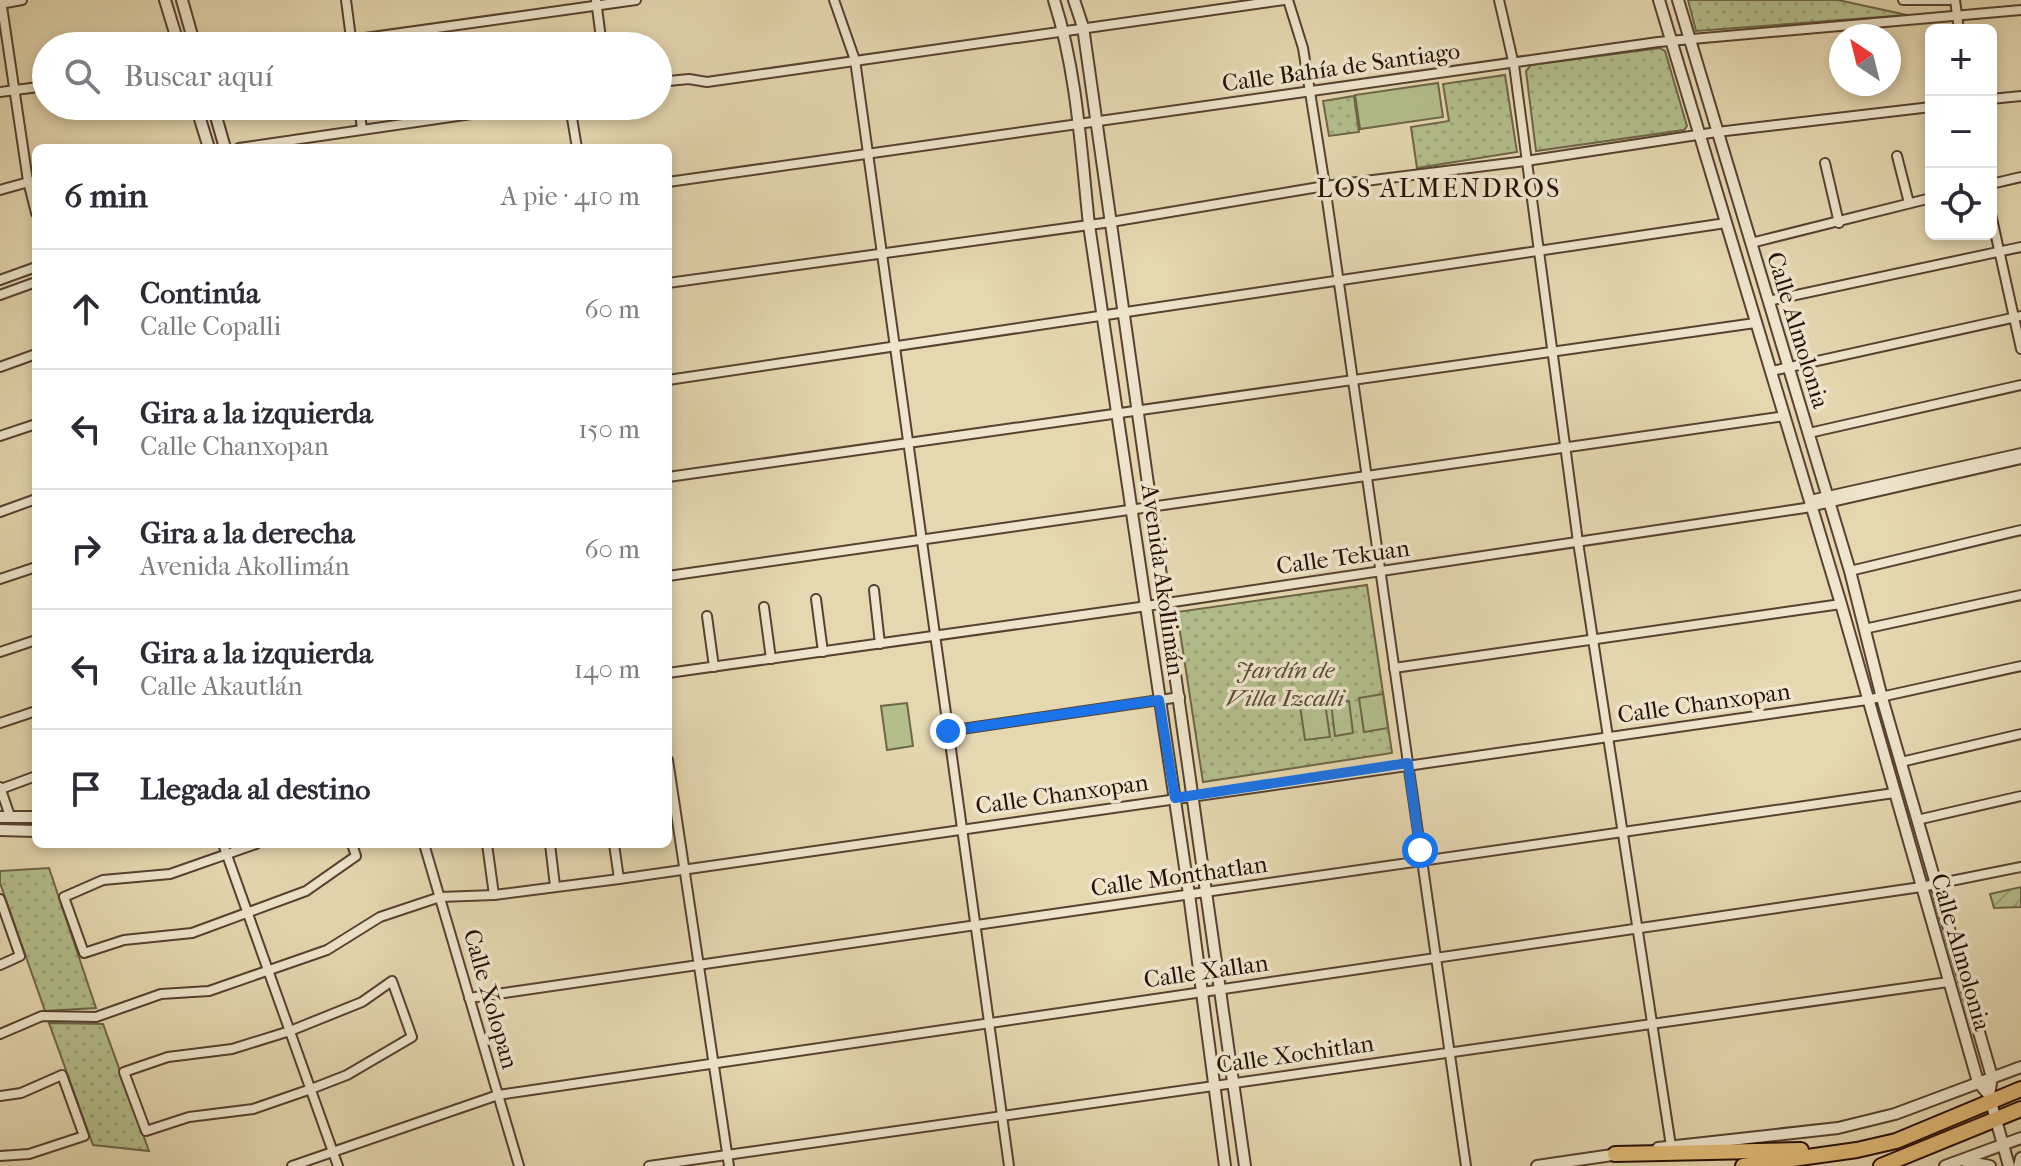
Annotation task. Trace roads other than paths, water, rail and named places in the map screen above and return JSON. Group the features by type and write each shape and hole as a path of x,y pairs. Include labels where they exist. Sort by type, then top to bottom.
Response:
{"highway":[{"path":"1743,1166 1857,1150 1907,1136 1990,1097 2021,1089"},
{"path":"1881,1166 1939,1145 2021,1109"},
{"path":"1615,1154 1857,1150"}],"street":[{"path":"0,190 32,180 1,2 22,0"},
{"path":"165,0 175,32"},
{"path":"182,0 191,32"},
{"path":"346,0 350,32"},
{"path":"419,32 596,3 636,0"},
{"path":"834,0 855,60 1009,1166"},
{"name":"Avenida Akollimán","path":"1054,0 1064,32 1078,125 1089,225 1189,894 1225,1166"},
{"name":"Avenida Akollimán","path":"1074,0 1083,27 1140,410 1245,1166"},
{"path":"672,81 707,82 1286,0 1303,48 1325,186 1351,380 1369,475 1447,1053 1466,1166"},
{"path":"1499,0 1514,65 1620,833 1671,1146"},
{"name":"Calle Almolonia","path":"1659,0 1841,604 1978,1082 1990,1097"},
{"name":"Calle Almolonia","path":"1678,0 1850,571 1882,698 1992,1077 1990,1097"},
{"path":"1903,0 1952,0 1958,24"},
{"path":"596,3 600,32"},
{"name":"Calle Bahía de Santiago","path":"672,181 1670,42 2021,10"},
{"path":"0,92 32,88"},
{"path":"1997,98 2021,96"},
{"path":"672,282 1111,222 1325,186 1526,161 1700,134 1925,108"},
{"path":"200,120 208,144"},
{"path":"217,120 224,144"},
{"path":"361,120 362,129"},
{"path":"265,144 426,120"},
{"path":"572,120 576,144"},
{"path":"310,137 311,144"},
{"path":"1897,156 1909,203"},
{"path":"1825,163 1839,223"},
{"path":"1997,183 2021,177"},
{"path":"1751,243 1925,199"},
{"path":"672,379 1726,223"},
{"path":"1996,240 2017,316 2021,349"},
{"path":"1768,301 2021,247"},
{"path":"0,280 32,268"},
{"path":"0,295 32,283"},
{"path":"1772,371 2017,316"},
{"path":"672,476 1755,323"},
{"path":"0,367 32,355"},
{"path":"1809,433 2021,385"},
{"path":"672,575 1785,416"},
{"path":"0,436 32,425"},
{"name":"Calle Tekuan","path":"672,672 1145,607 1578,542 1811,503 2021,456"},
{"path":"0,512 32,500"},
{"path":"1850,571 2021,530"},
{"path":"0,579 32,568"},
{"path":"874,590 880,644"},
{"path":"1864,629 2021,595"},
{"path":"816,599 823,652"},
{"path":"1394,668 1841,604"},
{"path":"764,607 771,659"},
{"path":"707,616 714,667"},
{"path":"0,652 32,641"},
{"name":"Calle Chanxopan","path":"0,1034 42,1016 96,1017 161,994 209,991 327,950 380,917 440,897 494,895 619,879 1408,763 1882,698 2021,666"},
{"path":"948,731 1180,697"},
{"path":"0,723 32,712"},
{"path":"1901,762 2021,734"},
{"path":"32,777 0,787 5,817 32,817"},
{"path":"672,790 729,1166"},
{"name":"Calle Monthatlan","path":"469,998 1894,793"},
{"path":"1917,820 2021,796"},
{"path":"0,830 32,831"},
{"path":"224,848 338,1166"},
{"path":"245,848 170,874 103,880 64,897 84,953 124,940 192,933 306,891 356,856 353,848"},
{"name":"Calle Xolopan","path":"425,848 519,1166"},
{"path":"488,848 494,895"},
{"path":"550,848 555,886"},
{"path":"615,848 619,879"},
{"path":"1936,885 2021,867"},
{"name":"Calle Xallan","path":"292,1166 498,1095 1936,885"},
{"path":"0,899 20,956 0,965"},
{"path":"392,981 412,1037 347,1075 311,1089 253,1109 189,1117 146,1131 124,1072 168,1057 232,1049 290,1031 362,1002 392,981"},
{"name":"Calle Xochitlan","path":"654,1166 1948,982"},
{"path":"1537,1166 1671,1146 1838,1128 1895,1114 2021,1067"},
{"path":"0,1096 21,1093 62,1075 84,1136 29,1154 0,1156"},
{"path":"1990,1097 2009,1166"},
{"path":"1945,1166 2021,1138"},
{"path":"2019,1166 2021,1158"},
{"path":"1959,1161 1978,1161 1990,1166"}],"district":[{"name":"LOS ALMENDROS","path":"1439,188"}],"park label":[{"name":"Jardín de Villa Izcalli","path":"1285,684"}]}
